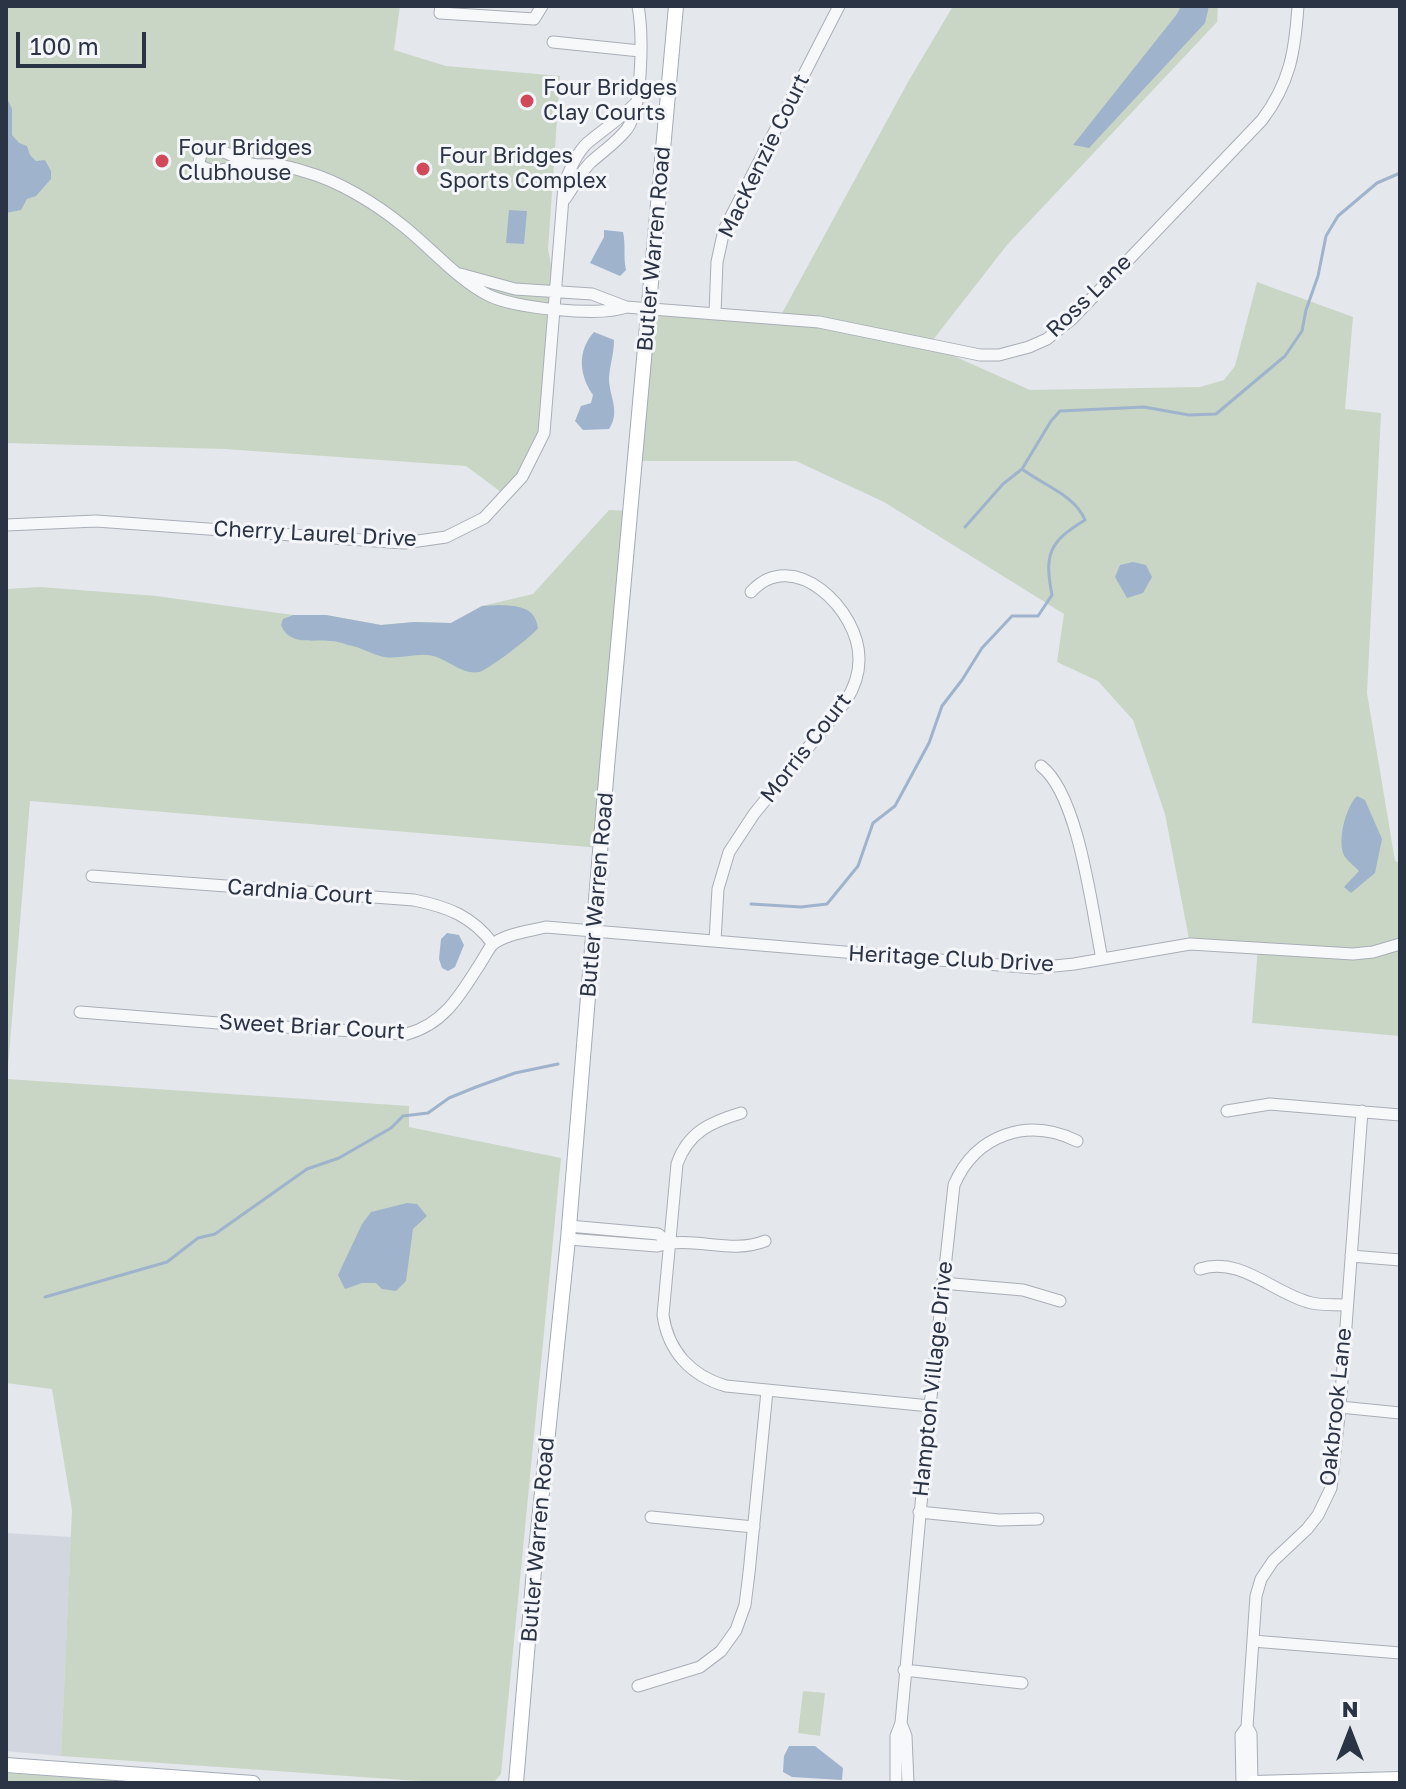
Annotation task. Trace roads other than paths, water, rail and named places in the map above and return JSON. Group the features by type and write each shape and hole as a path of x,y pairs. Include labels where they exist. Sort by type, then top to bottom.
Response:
{"main road":[{"name":"Butler Warren Road","path":"516,1783 534,1570 569,1233 676,6"},
{"path":"6,1765 253,1783"},
{"path":"1253,1783 1400,1779"}],"street":[{"path":"441,6 440,13 534,19 542,6"},
{"path":"565,200 588,165 627,129 637,102 642,28 638,6"},
{"name":"MacKenzie Court","path":"715,313 717,262 724,230 839,6"},
{"name":"Ross Lane","path":"626,307 819,322 980,355 1011,353 1047,339 1076,315 1253,130 1274,104 1288,76 1293,57 1298,6"},
{"path":"553,42 640,51"},
{"name":"Cherry Laurel Drive","path":"6,525 96,521 404,543 446,537 484,518 522,477 544,433 564,185 570,169 589,140 615,124 637,102"},
{"path":"252,164 309,172 348,191 401,224 487,295 512,303 596,312 613,312 626,307"},
{"path":"460,274 515,289 592,294 626,307"},
{"name":"Morris Court","path":"715,941 718,889 729,852 754,814 846,701 853,689 859,664 858,644 849,619 822,590 804,581 778,577 760,582 751,592"},
{"path":"1041,766 1058,783 1072,820 1102,959"},
{"name":"Cardnia Court","path":"92,876 414,900 440,905 464,915 493,944"},
{"path":"493,944 546,927 595,930"},
{"name":"Heritage Club Drive","path":"595,930 1009,967 1054,967 1190,944 1353,954 1400,944"},
{"name":"Sweet Briar Court","path":"80,1012 407,1034 424,1029 442,1017 493,944"},
{"path":"1227,1111 1270,1104 1400,1115"},
{"name":"Oakbrook Lane","path":"1242,1783 1241,1735 1247,1727 1256,1596 1261,1579 1273,1561 1318,1515 1331,1488 1362,1111"},
{"path":"741,1113 704,1127 685,1146 675,1177 663,1315 667,1335 677,1353 707,1379 726,1386 930,1406"},
{"name":"Hampton Village Drive","path":"896,1783 896,1736 901,1723 919,1512 954,1185 959,1172 976,1151 993,1138 1013,1131 1046,1131 1077,1141"},
{"path":"569,1233 657,1246 669,1243 734,1247 753,1246 765,1241"},
{"path":"1351,1256 1400,1260"},
{"path":"1200,1269 1223,1266 1269,1282 1311,1304 1346,1305"},
{"path":"942,1283 1023,1290 1060,1301"},
{"path":"638,1686 700,1667 721,1651 736,1630 745,1605 767,1391"},
{"path":"1340,1407 1400,1413"},
{"path":"919,1512 1009,1520 1038,1519"},
{"path":"651,1517 754,1527"},
{"path":"1253,1641 1400,1653"},
{"path":"904,1670 1022,1683"},
{"name":"Hampton Village Drive","path":"901,1723 906,1736 908,1783"},
{"name":"Oakbrook Lane","path":"1247,1727 1251,1734 1253,1783"}],"water":[{"path":"1181,6 1209,6 1205,23 1089,148 1073,145 1177,14"},
{"path":"6,96 12,109 12,135 27,146 36,161 45,160 51,171 51,179 36,196 27,199 21,210 6,213"},
{"path":"509,210 527,211 524,244 506,243"},
{"path":"604,230 623,232 626,270 620,276 590,263 604,237"},
{"path":"594,332 614,340 609,385 614,416 609,429 583,430 575,421 581,406 591,403 593,395 582,363 585,347"},
{"path":"1133,562 1146,565 1152,577 1143,593 1127,598 1115,577 1120,565"},
{"path":"499,605 529,611 538,628 510,652 479,672 463,670 432,656 384,657 337,642 295,639 281,625 283,619 293,615 326,615 381,625 451,623 482,606"},
{"path":"1357,796 1365,800 1382,839 1375,873 1351,893 1344,887 1359,871 1342,851 1342,834 1349,808"},
{"path":"447,933 459,935 464,945 455,967 448,971 442,968 439,959 441,939"},
{"path":"407,1203 417,1204 427,1216 413,1229 406,1281 396,1291 382,1289 376,1283 362,1283 345,1289 338,1275 362,1224 371,1212"},
{"path":"789,1746 815,1746 843,1768 842,1780 792,1777 783,1772 784,1756"}],"waterway":[{"path":"965,527 1003,484 1022,469 1060,411 1144,407 1189,415 1216,414 1285,356 1302,331 1326,236 1338,216 1377,183 1400,173"},
{"path":"751,904 801,907 827,904 858,866 873,823 895,806 929,743 942,706 982,648 1012,616 1038,616 1052,595 1049,569 1052,550 1064,535 1085,520 1066,497 1022,469"},
{"path":"45,1297 167,1262 198,1238 215,1234 307,1169 339,1158 391,1128 403,1116 428,1113 449,1098 515,1073 558,1064"}],"place":[{"name":"Four Bridges Clay Courts","path":"527,101"},
{"name":"Four Bridges Clubhouse","path":"162,161"},
{"name":"Four Bridges Sports Complex","path":"423,169"}]}
